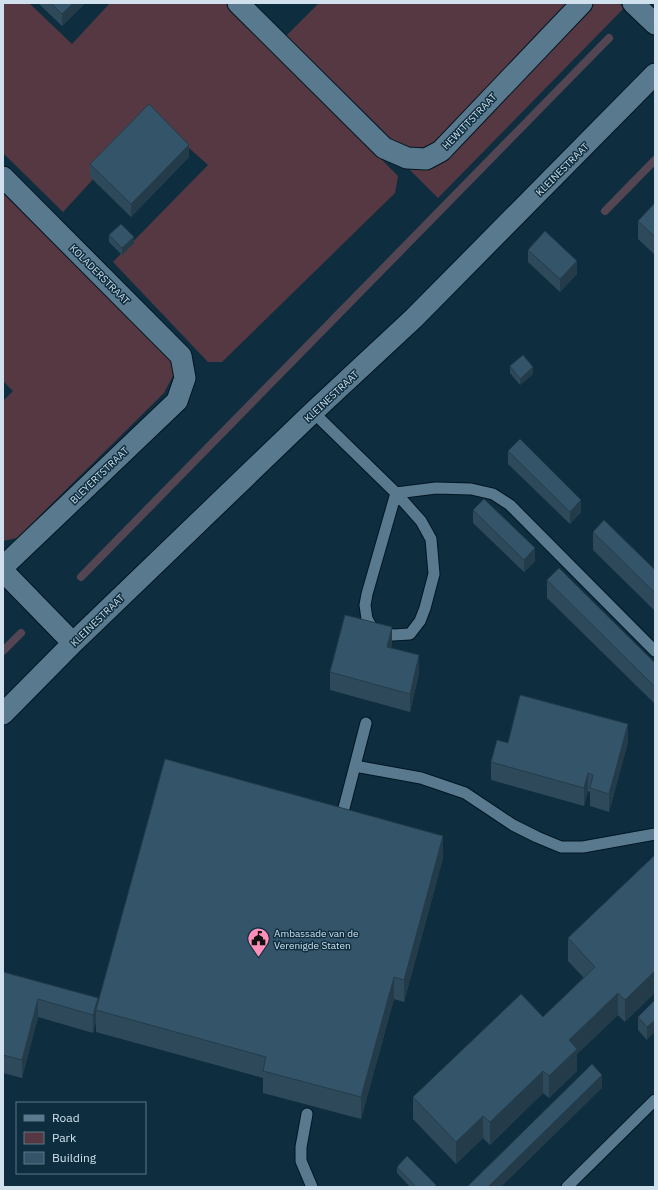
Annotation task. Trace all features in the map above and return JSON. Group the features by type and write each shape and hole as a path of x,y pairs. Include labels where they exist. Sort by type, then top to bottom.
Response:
{"street":[{"name":"HEWITTSTRAAT","path":"238,3 384,148 407,158 426,159 441,151 582,3"},
{"path":"633,3 655,24"},
{"name":"KLEINESTRAAT","path":"3,714 73,643 313,412 414,318 655,74"},
{"name":"KOLADERSTRAAT","path":"3,177 181,356 185,378"},
{"name":"BLEYERTSTRAAT","path":"3,566 177,401 185,378"},
{"path":"3,571 73,643"}],"lane":[{"path":"313,412 396,494 421,521 431,539 434,574 425,608 420,621 410,634 402,635 381,633 371,626 367,619 365,604 396,494"},
{"path":"396,494 436,488 470,489 493,494 510,505 655,651"},
{"path":"344,808 366,723"},
{"path":"356,766 420,778 465,793 513,825 537,838 561,847 582,847 655,834"},
{"path":"567,1187 655,1100"},
{"path":"307,1114 301,1147 301,1161 312,1187"}],"green space":[{"path":"3,3 29,3 72,44 110,3 225,3 398,176 395,193 222,362 208,362 113,262 208,165 152,115 63,212 3,153"},
{"path":"319,3 619,3 624,8 438,198 281,41"},
{"path":"3,184 163,338 176,370 164,393 17,538 3,541 3,401 13,391 3,381"}],"building":[{"path":"51,3 73,3 62,14"},
{"path":"149,104 189,145 131,204 90,164"},
{"path":"655,203 655,237 638,221"},
{"path":"121,224 134,237 122,248 109,235"},
{"path":"545,231 577,261 560,279 528,250"},
{"path":"523,355 533,367 520,379 510,366"},
{"path":"520,439 581,500 570,512 508,451"},
{"path":"484,499 535,548 524,560 473,510"},
{"path":"604,520 655,570 655,593 593,532"},
{"path":"559,568 655,663 655,687 547,580"},
{"path":"345,615 392,627 387,647 419,655 410,694 330,672"},
{"path":"520,695 628,724 609,794 590,788 593,775 588,773 584,788 491,762 497,740 508,743"},
{"path":"165,759 443,836 404,980 394,977 361,1097 263,1071 266,1057 96,1010"},
{"path":"655,855 655,971 625,1000 618,993 569,1040 577,1049 549,1076 543,1071 490,1122 483,1116 456,1142 413,1097 521,994 543,1017 595,967 568,938"},
{"path":"3,972 98,998 93,1015 38,999 22,1060 3,1055"},
{"path":"655,1000 655,1020 647,1027 638,1017"},
{"path":"592,1064 602,1075 488,1187 467,1187"},
{"path":"407,1156 436,1185 433,1187 416,1187 397,1167"}],"waterway":[{"path":"81,577 609,38"},
{"path":"605,211 655,160"},
{"path":"3,651 21,633"}],"place":[{"name":"Ambassade van de Verenigde Staten","path":"259,958"}]}
